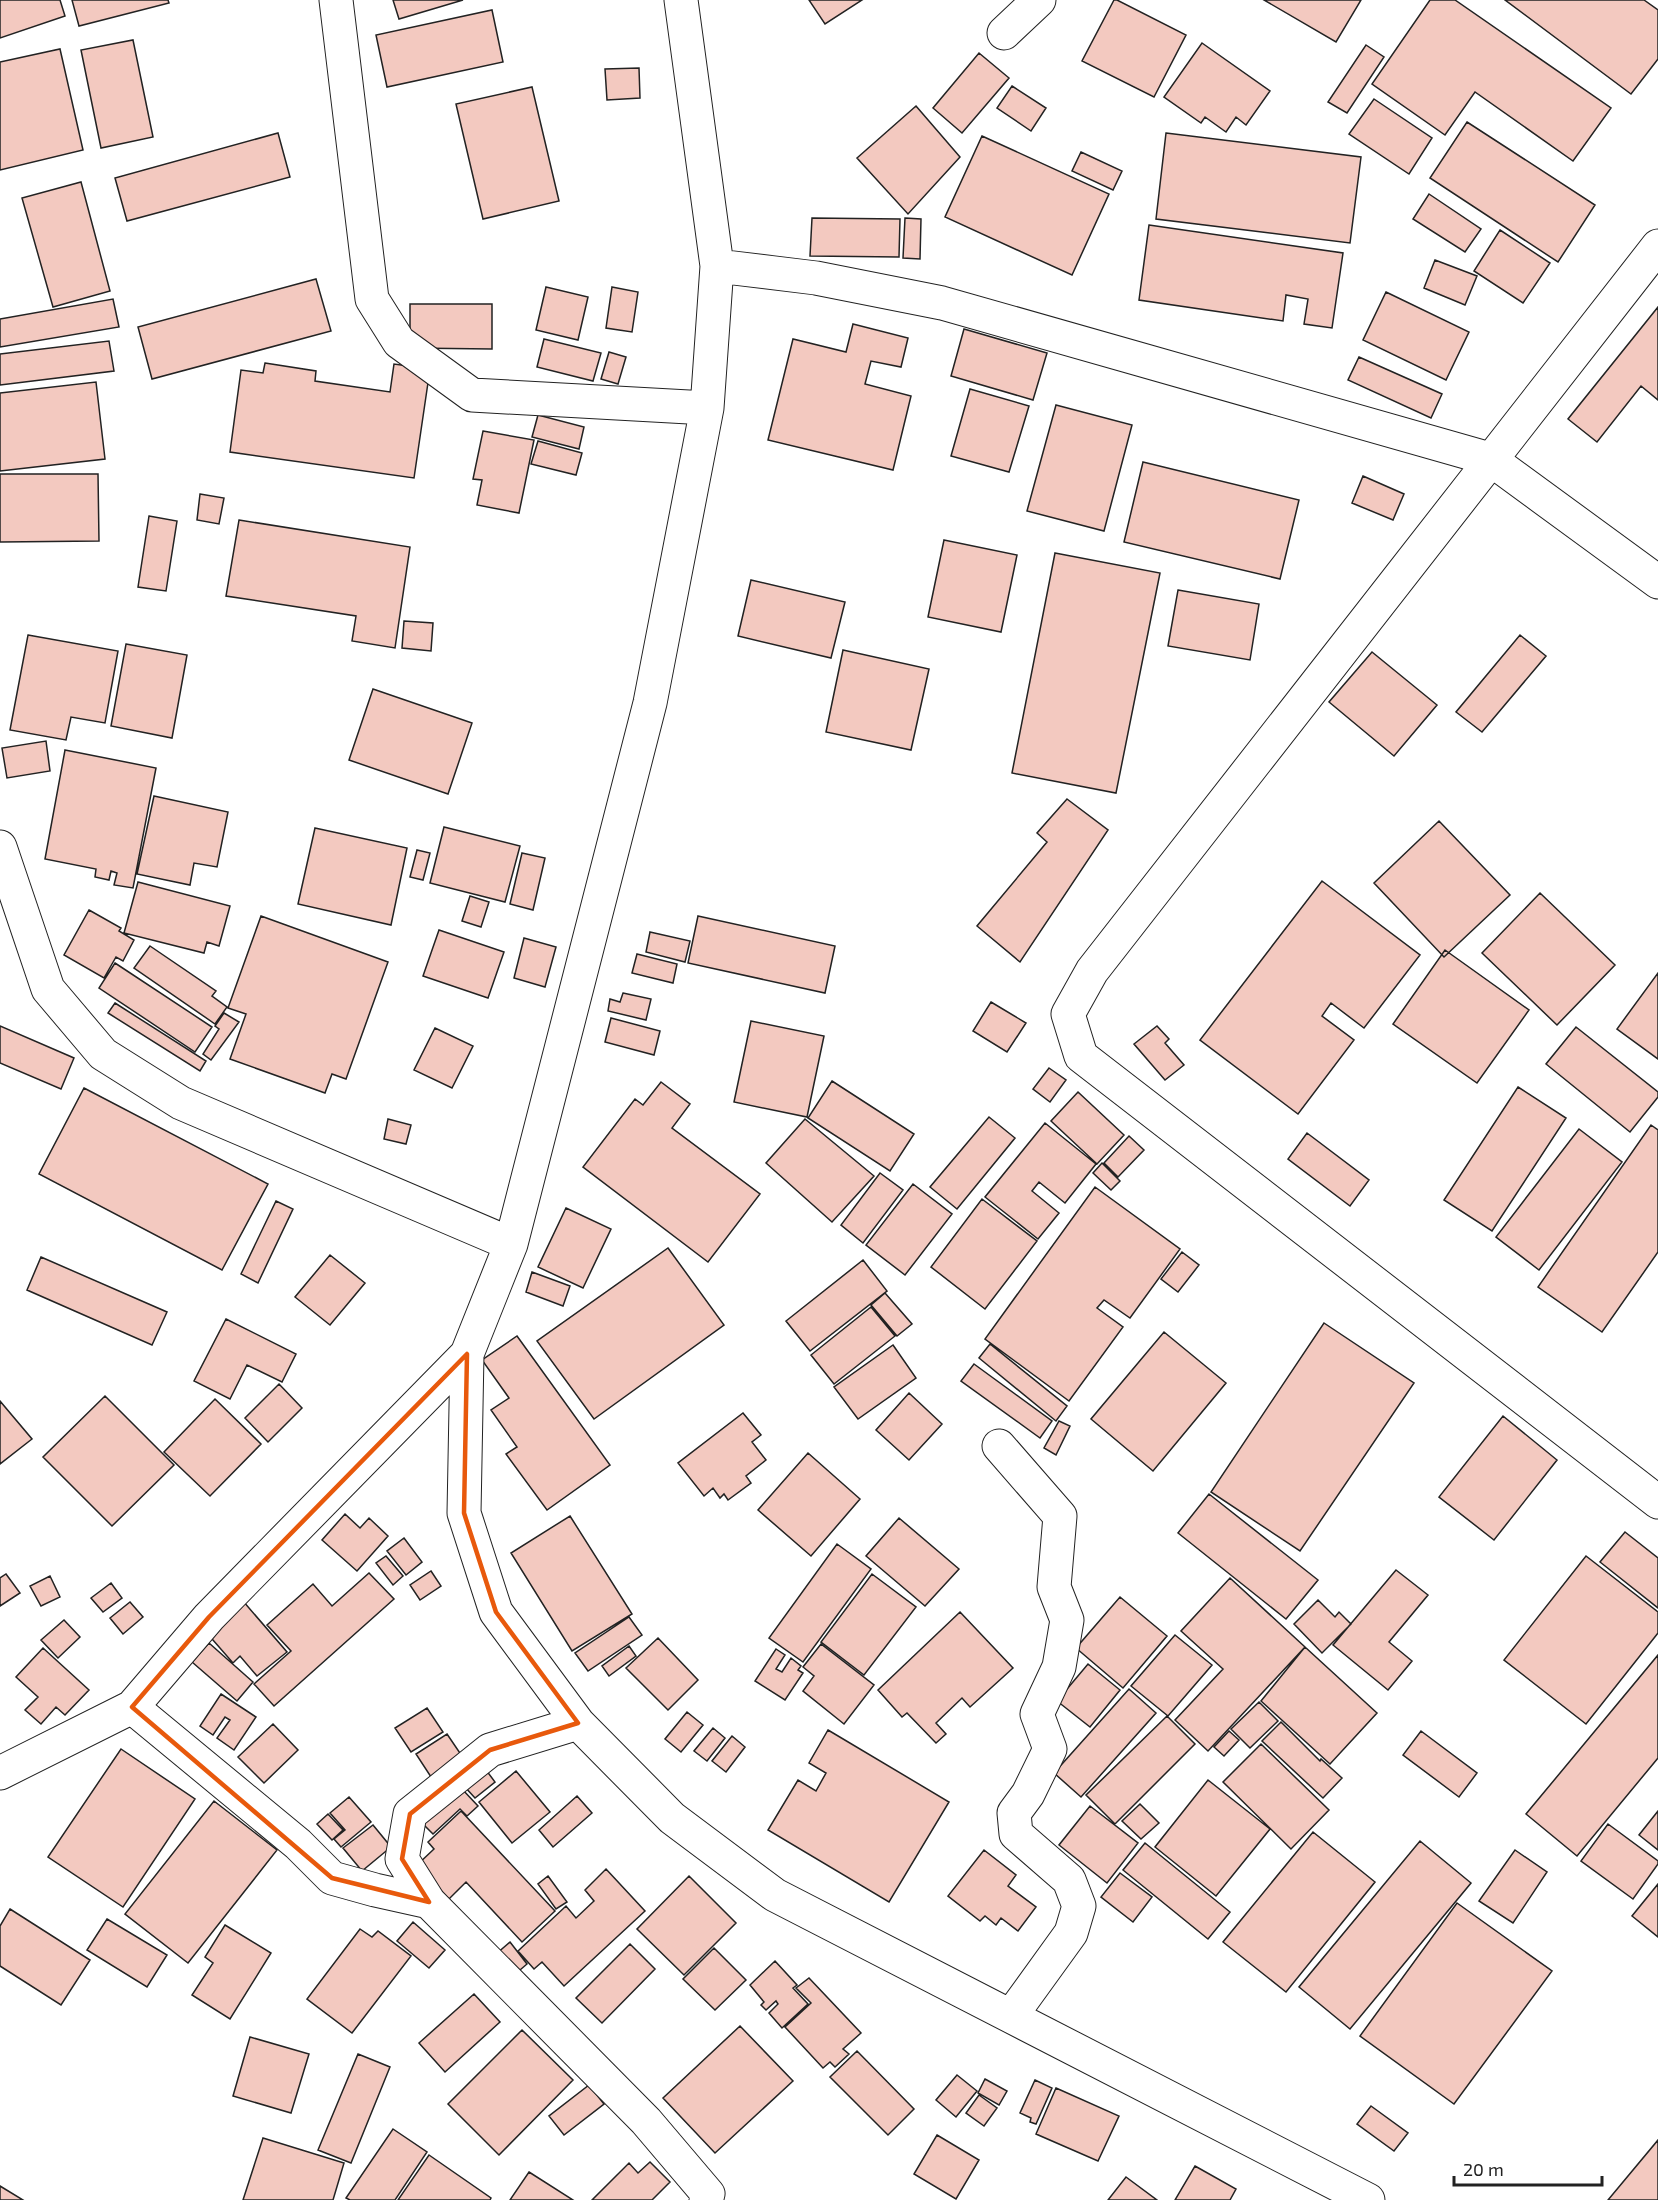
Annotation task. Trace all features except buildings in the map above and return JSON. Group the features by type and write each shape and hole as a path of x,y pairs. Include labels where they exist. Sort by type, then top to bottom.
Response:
{"street":[{"path":"336,0 372,299 399,342 472,395 707,408"},
{"path":"681,0 717,266 707,408 650,703 511,1244 467,1354 464,1513 496,1612 578,1723 672,1818 775,1895 1368,2200"},
{"path":"1004,33 1039,0"},
{"path":"1658,246 1092,971 1068,1014 1081,1056 1658,1502"},
{"path":"717,266 816,278 942,303 1490,459 1658,582"},
{"path":"0,847 48,989 103,1054 181,1102 511,1244"},
{"path":"0,1773 132,1707 209,1617 467,1354"},
{"path":"999,1446 1060,1516 1054,1587 1067,1620 1059,1667 1037,1714 1050,1749 1028,1794 1014,1813 1016,1834 1069,1880 1079,1906 1071,1933 1011,2016"},
{"path":"132,1707 298,1844 332,1878 429,1902"},
{"path":"578,1723 490,1750 410,1814 402,1859 429,1902 646,2121 708,2194 706,2200"}],"highlighted area":[{"path":"467,1354 464,1513 496,1612 578,1723 490,1750 410,1814 402,1859 429,1902 332,1878 132,1707 209,1617"}]}
